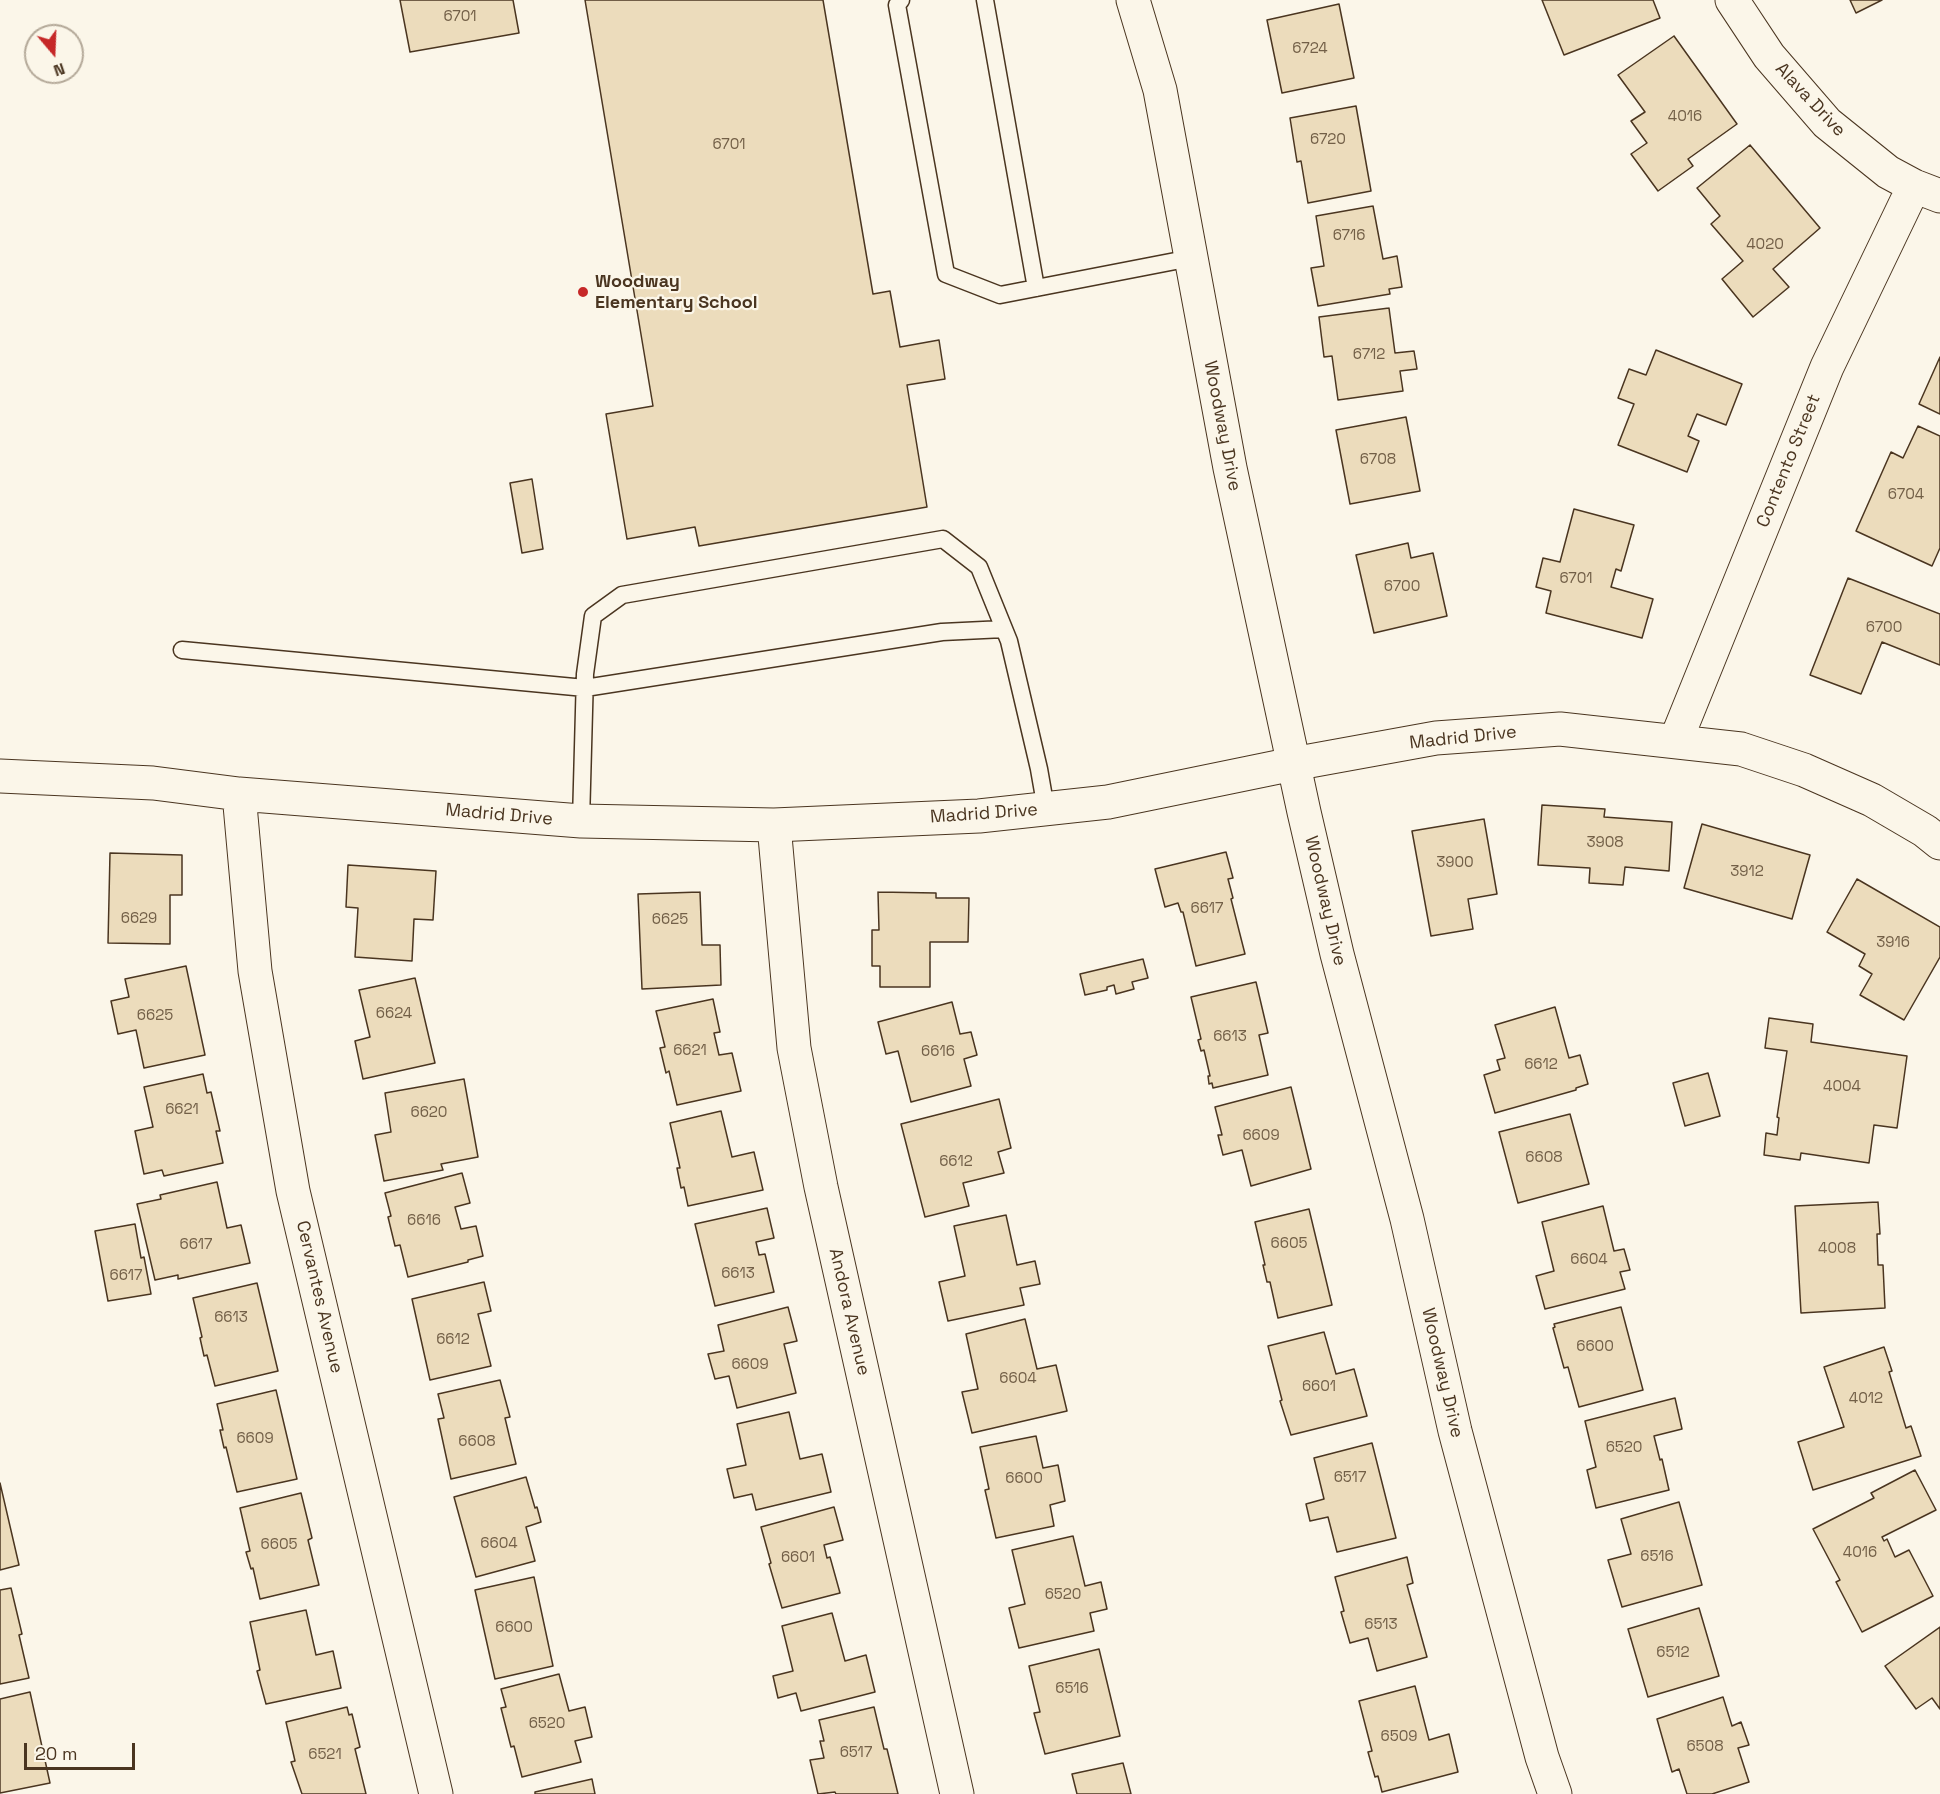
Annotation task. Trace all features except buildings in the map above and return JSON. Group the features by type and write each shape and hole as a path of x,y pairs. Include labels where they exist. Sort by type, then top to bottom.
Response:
{"street":[{"name":"Woodway Drive","path":"1133,0 1160,90 1230,468 1293,764 1337,954 1407,1219 1455,1431 1539,1746 1555,1794"},
{"name":"Alava Drive","path":"1732,0 1769,56 1827,123 1888,172 1927,191"},
{"name":"Contento Street","path":"1676,741 1827,367 1927,191"},
{"name":"Madrid Drive","path":"0,776 153,783 239,794 581,821 774,825 979,816 1108,802 1293,764 1436,738 1560,729 1741,749 1804,770 1872,800 1925,831 1940,843"},
{"name":"Cervantes Avenue","path":"239,794 255,971 294,1191 436,1794"},
{"name":"Andora Avenue","path":"774,825 794,1048 824,1199 957,1794"}],"lane":[{"path":"901,0 897,5 946,274 1000,295 1191,258"},
{"path":"985,0 1036,288"},
{"path":"581,821 585,688 593,616 621,595 943,539 979,567 1009,641 1046,809"},
{"path":"182,650 585,688 942,632 1004,628"}],"place":[{"name":"Woodway Elementary School","path":"583,292"}]}
